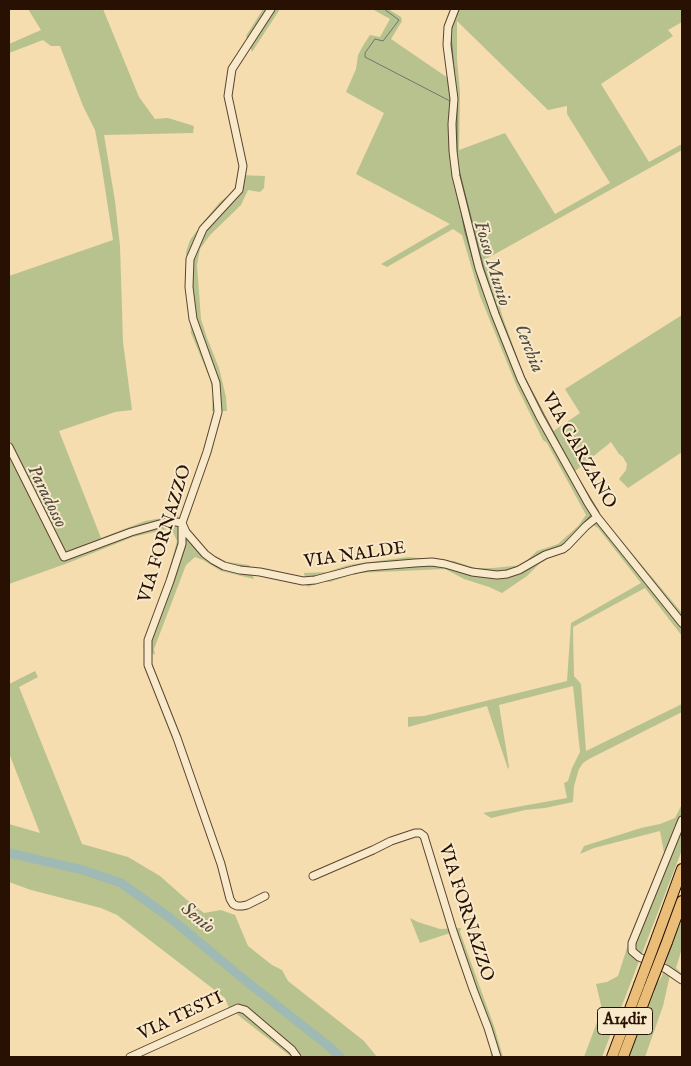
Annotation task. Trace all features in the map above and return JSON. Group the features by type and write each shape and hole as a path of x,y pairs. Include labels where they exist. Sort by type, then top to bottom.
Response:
{"highway":[{"name":"A14dir","path":"623,1057 657,937 682,869"},
{"name":"A14dir","path":"612,1057 666,942 682,900"}],"street":[{"name":"VIA FORNAZZO","path":"265,896 242,906 233,904 230,899 222,864 177,738 148,665 148,640 182,544 182,523 207,452 218,412 216,383 192,320 189,287 190,259 203,229 239,190 243,166 228,96 232,69 271,9"},
{"name":"VIA GARZANO","path":"455,9 448,27 447,45 454,99 452,124 456,176 479,268 495,314 521,379 588,503 597,517 682,623"},
{"path":"9,447 64,557 131,532 170,521 182,523"},
{"name":"VIA NALDE","path":"182,523 186,532 205,554 224,566 308,581 360,568 432,562 484,574 507,574 520,570 545,555 567,546 597,517"},
{"path":"682,820 632,943 632,951 639,957 666,969 682,980"},
{"name":"VIA FORNAZZO","path":"313,876 391,841 415,833 420,833 424,836 497,1057"},
{"name":"VIA TESTI","path":"130,1057 238,1008 245,1010 292,1050 297,1057"}],"green space":[{"path":"28,9 103,9 139,97 155,119 168,118 194,126 193,133 104,135 120,246 123,342 132,410 115,412 59,431 101,538 145,521 178,515 187,539 221,561 249,565 254,579 221,571 195,557 186,565 154,649 155,655 143,647 167,579 177,541 171,528 133,537 9,584 9,276 113,240 95,130 83,106 60,46 51,46 43,40 9,53 9,44 41,30"},
{"path":"263,9 280,9 252,52 246,36"},
{"path":"388,9 401,17 402,21 391,39 448,78 444,36 446,20 450,9 682,9 682,22 668,30 673,36 601,84 649,162 682,144 682,150 486,259 503,318 530,392 552,432 580,413 565,389 682,315 682,452 628,488 619,479 626,470 627,464 611,442 574,472 591,504 682,613 682,636 645,588 573,627 574,676 581,684 586,751 682,704 682,712 583,763 579,769 574,786 573,802 491,818 483,813 567,798 564,783 568,781 580,752 573,686 499,705 508,769 487,706 408,727 408,717 424,716 567,681 571,623 641,583 598,528 593,525 571,546 555,556 543,560 527,576 502,593 464,579 445,569 357,573 307,587 304,573 327,572 348,565 408,557 454,561 475,568 522,565 537,551 558,544 578,526 586,515 547,443 543,440 517,387 480,296 462,235 453,229 387,267 381,264 450,224 356,174 384,113 346,92 356,69 358,55 364,44 370,35 380,37 390,19 374,10","holes":["457,21 548,110 567,106 567,114 610,183 555,214 505,133 459,150 460,93 457,59"]},
{"path":"239,175 265,176 264,188 260,192 248,190 241,205 210,235 200,249 197,265 201,319 219,368 226,397 227,411 212,411 213,393 210,379 191,333 186,252 190,240 205,220 220,202 234,191"},
{"path":"35,671 38,677 19,687 82,844 128,857 160,876 204,913 221,910 235,915 248,946 272,965 282,970 288,981 364,1041 377,1057 297,1057 289,1055 229,1008 225,998 117,915 101,908 31,890 9,882 9,824 40,833 9,753 9,684"},
{"path":"682,804 682,850 602,1057 584,1057 602,1009 596,984 607,982 618,976 633,929 664,853 660,831 594,848 580,854 584,846 675,818"},
{"path":"410,918 440,929 461,928 460,932 494,1026 503,1057 491,1057 487,1019 471,995 450,933 420,943"},
{"path":"682,919 682,948 676,968 682,974 682,984 670,975 663,1006 645,1057 629,1057 657,984 662,976 670,948"}],"waterway":[{"name":"Fosso Munio","path":"384,9 399,20 383,41 375,39 365,53 365,57 450,101 450,104"},
{"name":"Cerchia","path":"451,35 455,82"},
{"name":"Cerchia","path":"457,103 457,152"},
{"name":"Cerchia","path":"458,166 484,269 524,376 574,471 599,512"},
{"name":"Fosso Munio","path":"459,202 465,232 486,299"},
{"name":"Fosso Munio","path":"579,494 591,515 581,526"},
{"path":"652,591 682,629"},
{"name":"Senio","path":"9,853 83,870 121,883 169,917 340,1057"}],"water label":[{"name":"Paradosso","path":"46,497"}]}
